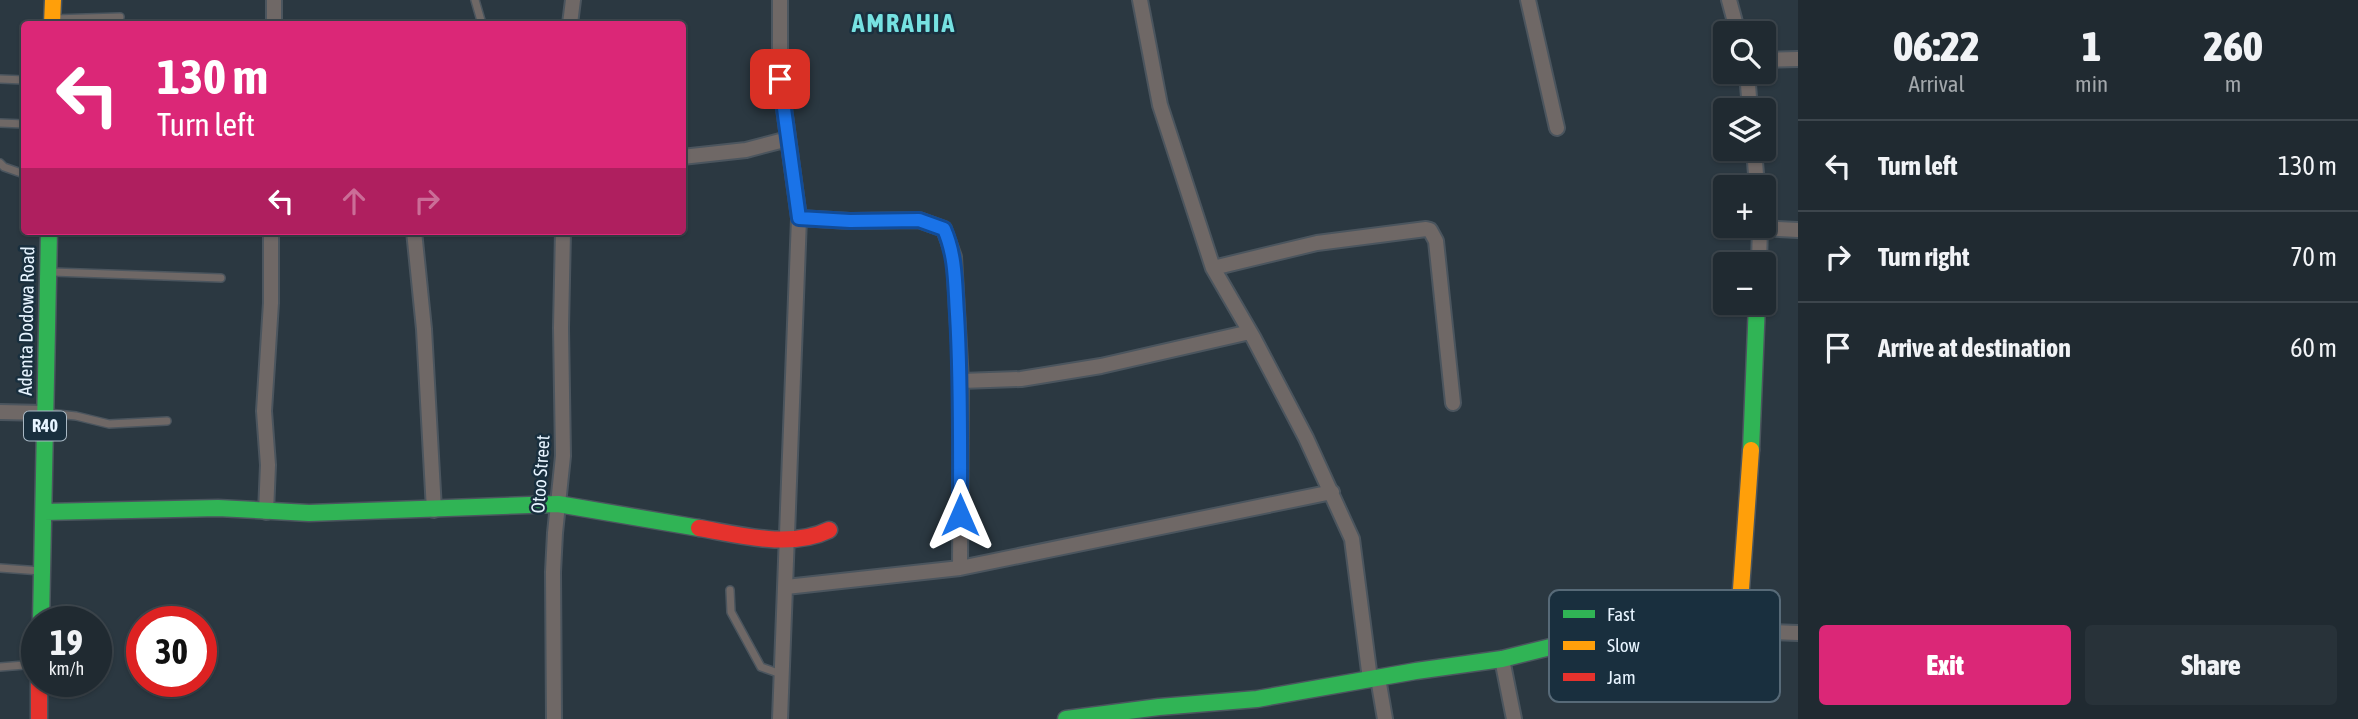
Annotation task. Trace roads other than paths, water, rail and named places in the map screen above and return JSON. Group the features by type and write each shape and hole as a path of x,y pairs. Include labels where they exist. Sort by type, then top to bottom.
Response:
{"street":[{"path":"53,0 53,21"},
{"path":"274,0 274,21"},
{"path":"570,21 573,0"},
{"path":"780,0 780,79 799,218 780,719"},
{"path":"1140,0 1160,105 1213,268 1306,438 1352,539 1374,678 1385,719"},
{"path":"1528,0 1557,128"},
{"path":"1729,0 1735,21"},
{"path":"1776,60 1798,59"},
{"path":"686,157 746,150 788,139"},
{"path":"799,218 850,221 919,220 944,229 954,257 961,381 960,568"},
{"path":"1776,228 1798,230"},
{"path":"1213,268 1317,243 1430,230 1436,241 1453,403"},
{"name":"Adenta Dodowa Road","path":"41,606 49,235"},
{"path":"266,512 268,465 264,411 271,303 271,235"},
{"path":"414,235 424,329 434,510"},
{"name":"Otoo Street","path":"554,719 553,572 563,456 563,235"},
{"path":"1741,590 1753,427 1758,315"},
{"path":"961,381 1021,379 1101,366 1250,332"},
{"path":"0,412 45,413"},
{"path":"786,587 960,568 1332,492"},
{"path":"44,512 218,508 309,513 558,504 739,535 787,540 815,537 829,530"},
{"path":"1780,632 1798,633"},
{"path":"1066,719 1159,706 1256,699 1502,659 1549,648"},
{"path":"1502,659 1514,719"},
{"path":"39,697 39,719"}],"lane":[{"path":"475,0 481,21"},
{"path":"66,21 120,17"},
{"path":"0,79 21,80"},
{"path":"0,124 21,124"},
{"path":"0,163 21,173"},
{"path":"48,272 221,278"},
{"path":"45,413 76,416 109,425 167,421"},
{"path":"0,568 42,571"},
{"path":"730,590 731,612 761,667 782,674"},
{"path":"0,667 21,665"}],"district":[{"name":"AMRAHIA","path":"904,23"}]}
